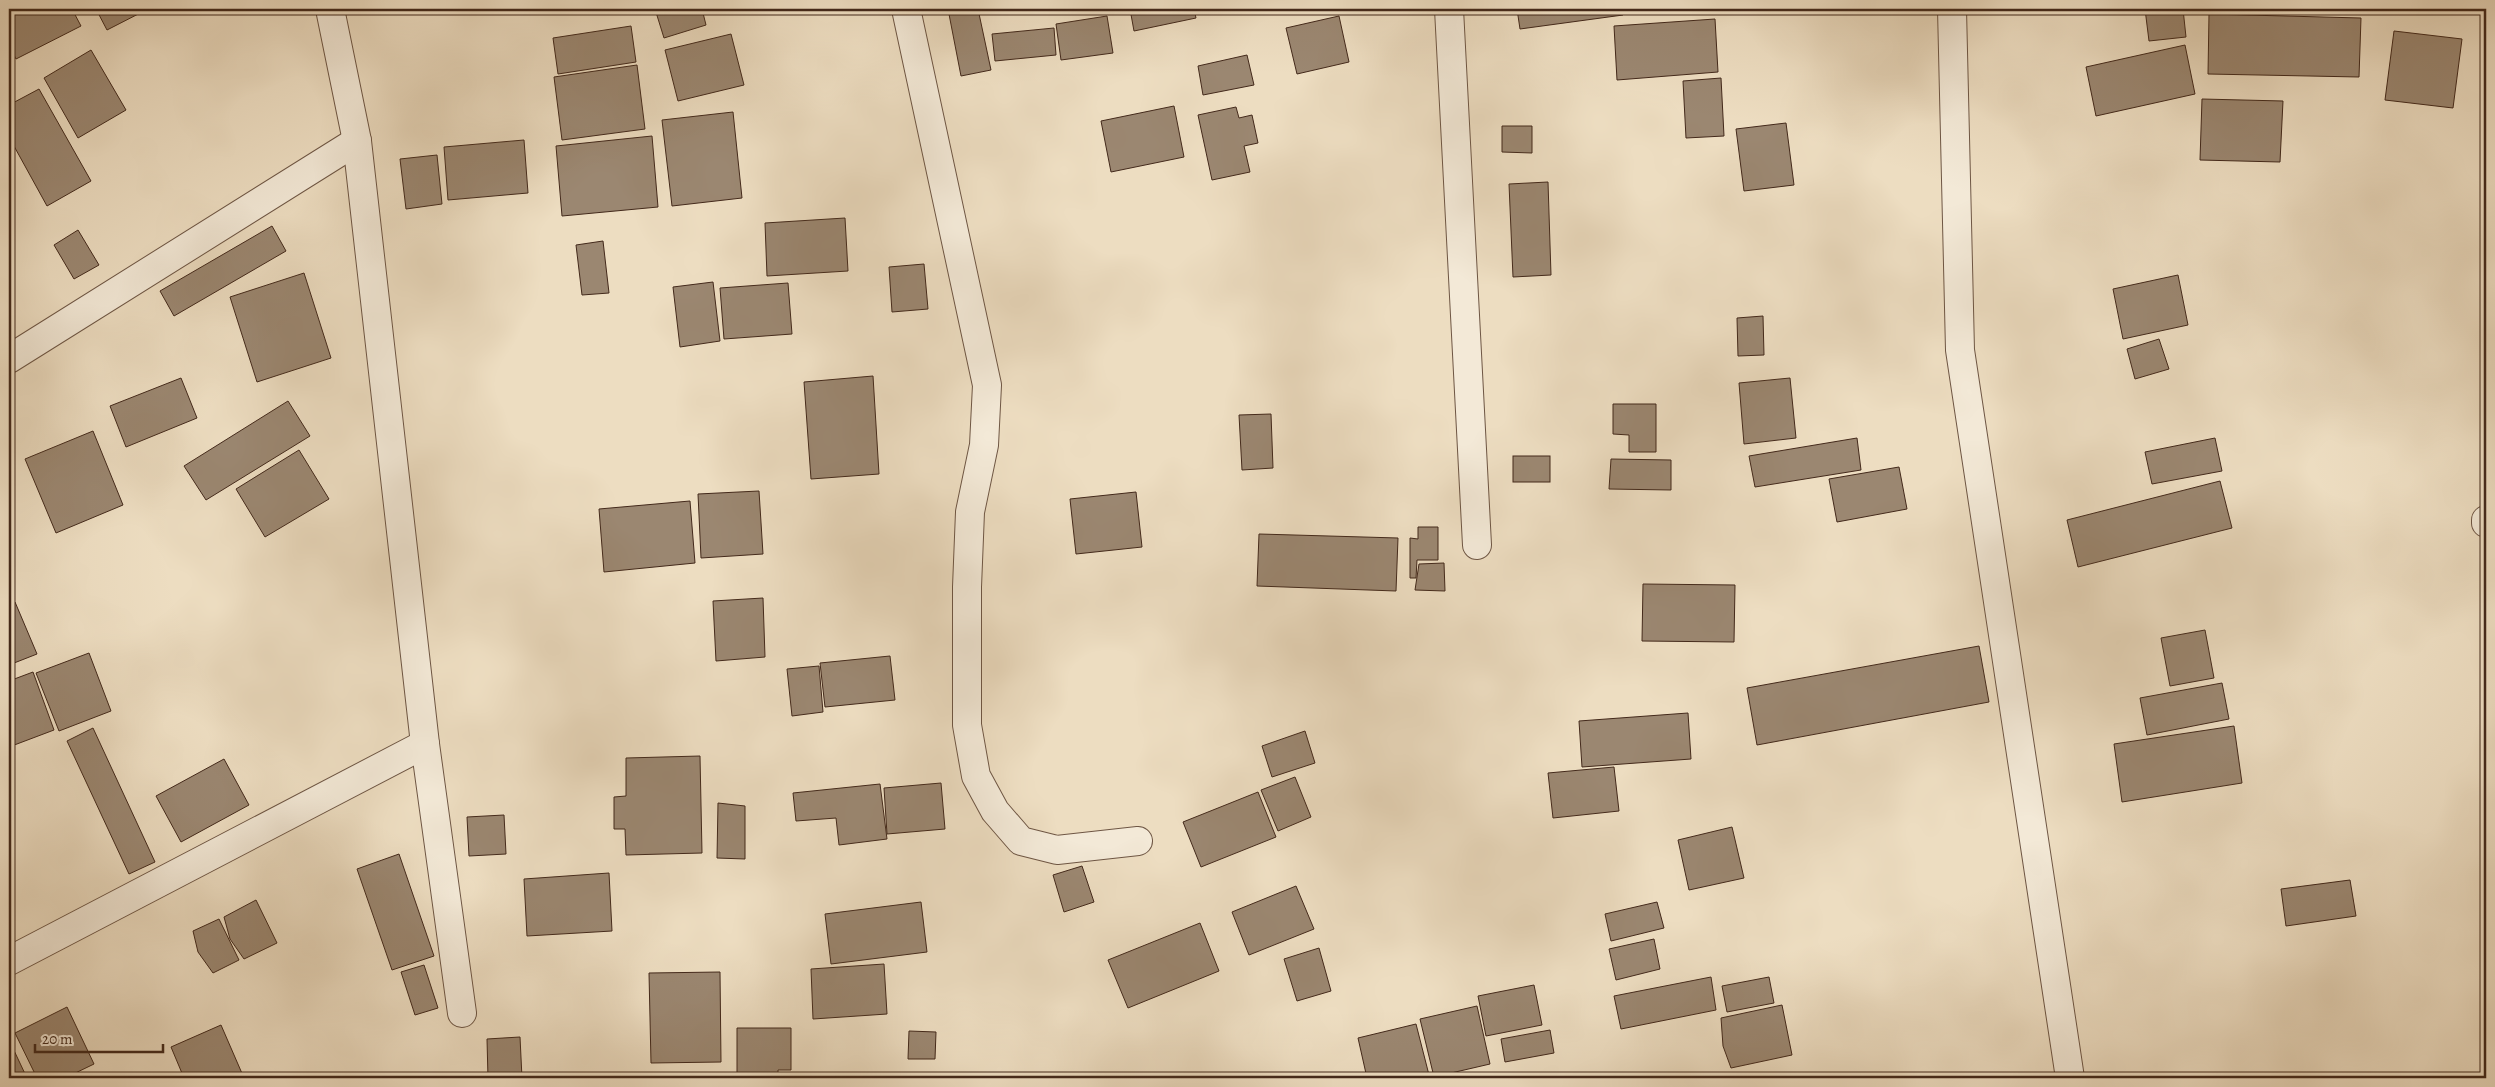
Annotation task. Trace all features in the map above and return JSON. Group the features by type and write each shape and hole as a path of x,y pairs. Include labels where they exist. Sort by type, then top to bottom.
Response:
{"street":[{"path":"330,9 357,141 425,744 462,1013"},
{"path":"906,9 987,385 984,445 970,512 967,587 967,725 976,776 996,811 1021,841 1057,850 1138,841"},
{"path":"1450,9 1477,544"},
{"path":"1952,9 1960,350 2070,1078"},
{"path":"9,359 357,141"},
{"path":"9,961 425,744"}],"building":[{"path":"9,9 72,9 81,26 16,59 9,45"},
{"path":"96,9 148,9 107,30"},
{"path":"655,9 702,9 706,25 664,38"},
{"path":"948,9 978,9 991,70 961,76"},
{"path":"1130,9 1194,9 1196,18 1134,31"},
{"path":"1517,9 1622,9 1623,15 1520,29"},
{"path":"2145,9 2183,9 2186,37 2149,41"},
{"path":"2209,14 2361,18 2359,77 2208,74"},
{"path":"1107,16 1113,53 1061,60 1056,24"},
{"path":"1339,16 1349,62 1297,74 1286,28"},
{"path":"1715,19 1718,72 1617,80 1614,26"},
{"path":"631,26 636,62 558,74 553,38"},
{"path":"1054,28 1056,55 995,61 992,34"},
{"path":"2394,31 2462,39 2453,108 2385,100"},
{"path":"731,34 744,85 678,101 665,50"},
{"path":"2185,45 2195,94 2096,116 2086,67"},
{"path":"91,50 126,110 78,138 44,78"},
{"path":"1247,55 1254,85 1203,95 1198,66"},
{"path":"637,65 645,129 562,140 554,77"},
{"path":"1721,78 1724,136 1686,138 1683,81"},
{"path":"39,89 91,181 47,206 9,137 9,105"},
{"path":"2202,99 2283,101 2280,162 2200,160"},
{"path":"1174,106 1184,157 1111,172 1101,121"},
{"path":"1236,107 1239,118 1252,115 1258,143 1244,146 1250,172 1212,180 1198,115"},
{"path":"733,112 742,198 672,206 662,120"},
{"path":"1786,123 1794,185 1744,191 1736,129"},
{"path":"1502,126 1532,126 1532,153 1502,152"},
{"path":"652,136 658,207 562,216 556,146"},
{"path":"524,140 528,193 448,200 444,147"},
{"path":"437,155 442,204 406,209 400,159"},
{"path":"1548,182 1551,275 1513,277 1509,184"},
{"path":"845,218 848,271 767,276 765,223"},
{"path":"272,226 286,251 174,316 160,291"},
{"path":"78,230 99,265 74,279 54,245"},
{"path":"603,241 609,293 582,295 576,245"},
{"path":"924,264 928,309 892,312 889,267"},
{"path":"304,273 331,358 257,382 230,297"},
{"path":"2178,275 2188,325 2123,339 2113,289"},
{"path":"713,282 720,341 680,347 673,287"},
{"path":"788,283 792,334 724,339 720,288"},
{"path":"1763,316 1764,355 1738,356 1737,318"},
{"path":"2159,339 2169,369 2135,379 2127,349"},
{"path":"873,376 879,474 811,479 804,382"},
{"path":"181,378 197,418 126,447 110,406"},
{"path":"1790,378 1796,438 1744,444 1739,383"},
{"path":"288,401 310,436 206,500 184,466"},
{"path":"1613,404 1656,404 1656,452 1629,452 1629,435 1613,434"},
{"path":"1271,414 1273,468 1242,470 1239,415"},
{"path":"93,431 123,505 56,533 25,459"},
{"path":"1857,438 1861,470 1755,487 1749,456"},
{"path":"2215,438 2222,471 2152,484 2145,452"},
{"path":"299,450 329,499 265,537 236,489"},
{"path":"1513,456 1550,456 1550,482 1513,482"},
{"path":"1611,459 1671,460 1671,490 1609,489"},
{"path":"1899,467 1907,509 1837,522 1829,479"},
{"path":"2220,481 2232,528 2078,567 2067,520"},
{"path":"759,491 763,554 701,558 698,494"},
{"path":"1136,492 1142,547 1076,554 1070,499"},
{"path":"690,501 695,563 604,572 599,509"},
{"path":"1418,527 1438,527 1438,560 1417,560 1416,578 1410,578 1410,538 1418,539"},
{"path":"1259,534 1398,538 1396,591 1257,586"},
{"path":"1444,563 1445,591 1415,590 1419,564"},
{"path":"1643,584 1735,585 1734,642 1642,641"},
{"path":"763,598 765,657 716,661 713,601"},
{"path":"15,602 37,654 9,665 9,605"},
{"path":"2205,630 2214,678 2170,686 2161,638"},
{"path":"1979,646 1989,702 1757,745 1747,688"},
{"path":"89,653 111,711 59,731 36,673"},
{"path":"890,656 895,700 825,707 820,663"},
{"path":"819,666 823,712 792,716 787,669"},
{"path":"33,672 54,730 9,747 9,681"},
{"path":"2222,683 2229,719 2147,735 2140,698"},
{"path":"1688,713 1691,759 1582,767 1579,721"},
{"path":"2234,726 2242,783 2122,802 2114,744"},
{"path":"93,728 155,862 129,874 67,741"},
{"path":"1305,731 1315,763 1272,777 1262,746"},
{"path":"700,756 702,853 626,855 625,829 614,829 614,797 626,796 626,758"},
{"path":"224,759 249,805 181,842 156,796"},
{"path":"1614,767 1619,811 1553,818 1548,773"},
{"path":"1295,777 1311,817 1278,831 1261,790"},
{"path":"941,783 945,829 887,834 884,788"},
{"path":"880,784 887,839 839,845 836,818 796,821 793,793"},
{"path":"1258,792 1276,837 1201,867 1183,822"},
{"path":"718,803 745,806 745,859 717,858"},
{"path":"504,815 506,854 469,856 467,817"},
{"path":"1732,827 1744,878 1689,890 1678,840"},
{"path":"399,854 434,956 392,970 357,869"},
{"path":"1082,866 1094,902 1064,912 1053,875"},
{"path":"609,873 612,931 527,936 524,879"},
{"path":"2350,880 2356,916 2286,926 2281,889"},
{"path":"1296,886 1314,929 1249,955 1232,912"},
{"path":"256,900 277,943 244,959 230,939 224,917"},
{"path":"921,902 927,952 831,964 825,914"},
{"path":"1657,902 1664,928 1611,941 1605,914"},
{"path":"219,919 239,960 213,973 198,952 193,931"},
{"path":"1200,923 1219,971 1128,1008 1108,960"},
{"path":"1654,939 1660,969 1616,980 1609,949"},
{"path":"1319,948 1331,991 1297,1001 1284,959"},
{"path":"884,964 887,1014 813,1019 811,969"},
{"path":"424,965 438,1008 415,1015 401,972"},
{"path":"720,972 721,1062 651,1063 649,973"},
{"path":"1711,977 1716,1010 1621,1029 1614,996"},
{"path":"1769,977 1774,1003 1727,1012 1722,986"},
{"path":"1534,985 1542,1025 1486,1036 1478,996"},
{"path":"1782,1005 1792,1055 1731,1068 1723,1046 1721,1018"},
{"path":"1477,1006 1490,1064 1434,1077 1420,1019"},
{"path":"67,1007 94,1064 65,1078 37,1078 15,1033"},
{"path":"1416,1024 1429,1075 1416,1078 1367,1078 1358,1038"},
{"path":"221,1025 244,1078 184,1078 171,1047"},
{"path":"737,1028 791,1028 791,1070 778,1070 778,1078 737,1078"},
{"path":"1550,1030 1554,1053 1505,1062 1501,1039"},
{"path":"909,1031 936,1032 935,1059 908,1059"},
{"path":"520,1037 522,1078 488,1078 487,1039"},
{"path":"10,1042 27,1078 9,1078"}]}
